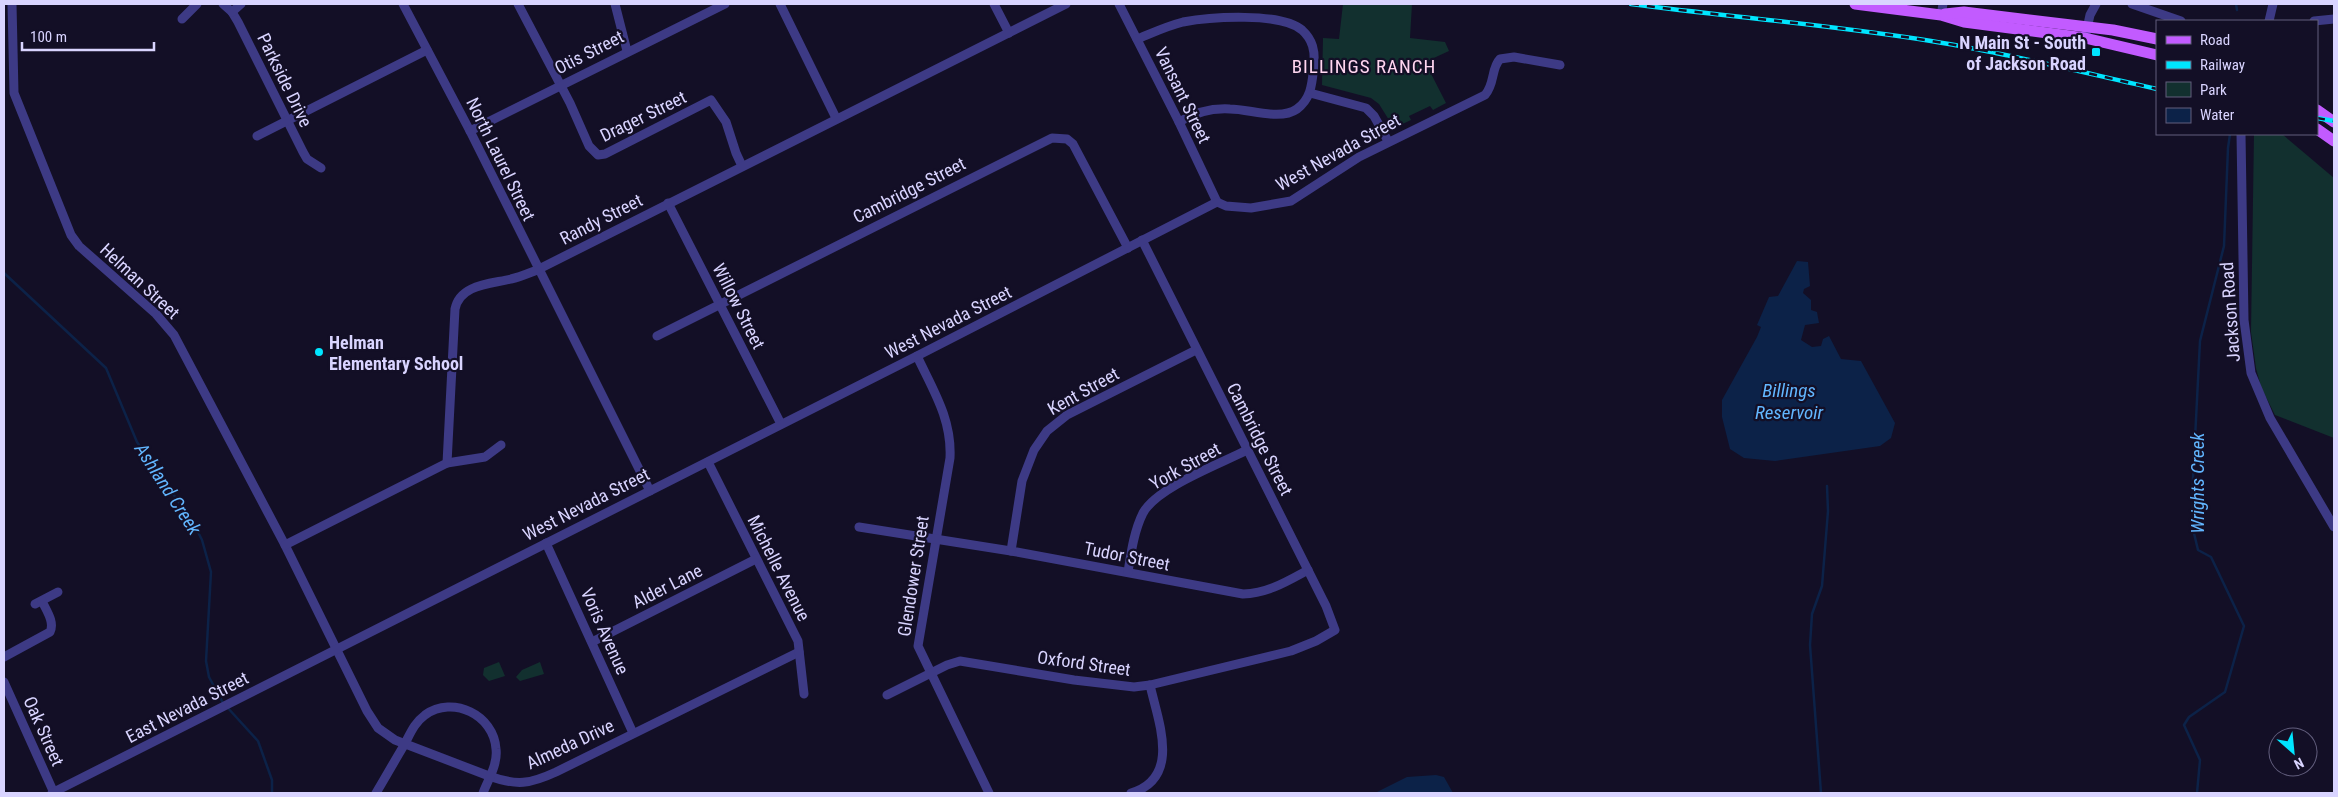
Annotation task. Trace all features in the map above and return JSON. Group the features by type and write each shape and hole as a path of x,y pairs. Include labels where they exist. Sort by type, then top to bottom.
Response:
{"main road":[{"path":"1855,4 1942,9 1964,22 2156,39"},
{"path":"2086,33 2156,55"},
{"path":"2318,111 2334,122"},
{"path":"2318,130 2334,141"}],"street":[{"name":"Helman Street","path":"12,4 14,93 71,235 79,246 156,314 174,335 285,545 336,649"},
{"path":"182,19 196,4"},
{"name":"Parkside Drive","path":"223,4 232,12 307,159 321,168"},
{"path":"232,12 241,4"},
{"name":"North Laurel Street","path":"404,4 470,131 537,270 650,491"},
{"name":"Drager Street","path":"518,4 570,103 582,134 593,152 598,155 605,154 711,100 726,122 742,166"},
{"path":"615,4 627,51"},
{"name":"Otis Street","path":"470,131 627,51 725,4"},
{"path":"780,4 836,118"},
{"path":"994,4 1009,33"},
{"name":"Randy Street","path":"447,463 455,309 458,299 467,292 483,285 518,278 537,270 1066,4"},
{"name":"Vansant Street","path":"1119,4 1217,202"},
{"path":"2086,33 2090,15 2096,4"},
{"path":"2132,4 2178,20"},
{"path":"2269,20 2273,4"},
{"path":"1137,39 1182,23 1220,17 1258,18 1292,25 1306,34 1313,47 1314,55 1310,94 1302,105 1286,114 1219,109 1192,116 1179,122"},
{"path":"2318,21 2334,19"},
{"path":"257,136 427,50"},
{"name":"West Nevada Street","path":"336,649 917,356 1217,202 1226,206 1251,208 1291,201 1352,161 1388,141 1485,94 1491,86 1496,62 1500,58 1514,57 1560,65"},
{"path":"1310,94 1366,108 1374,116 1388,141"},
{"name":"Jackson Road","path":"2241,135 2244,320 2251,374 2270,418 2334,527"},
{"name":"Cambridge Street","path":"657,336 1052,138 1066,139 1073,144 1128,248"},
{"name":"Willow Street","path":"668,203 781,424"},
{"name":"Cambridge Street","path":"1142,240 1323,600"},
{"name":"Kent Street","path":"1011,550 1022,480 1034,450 1047,430 1067,415 1196,350"},
{"name":"Glendower Street","path":"917,356 943,409 950,442 950,458 918,641 918,651 989,793"},
{"path":"285,545 447,463 485,457 501,445"},
{"name":"York Street","path":"1128,572 1134,539 1148,506 1166,491 1247,450"},
{"name":"Michelle Avenue","path":"708,462 798,641 804,694"},
{"name":"Tudor Street","path":"859,527 1011,550 1243,594 1254,594 1276,588 1308,570"},
{"name":"Voris Avenue","path":"546,543 633,733"},
{"name":"Alder Lane","path":"592,642 756,559"},
{"path":"4,657 50,632 52,625 50,619 38,602 58,592"},
{"name":"Oxford Street","path":"887,695 960,661 1118,686 1150,686 1291,651 1316,641 1335,630 1323,600"},
{"name":"East Nevada Street","path":"53,793 336,649"},
{"name":"Almeda Drive","path":"336,649 374,723 388,736 489,776 515,783 537,781 799,652"},
{"name":"Oak Street","path":"4,682 53,793"},
{"path":"1131,793 1140,790 1153,780 1162,760 1163,741 1150,686"},
{"path":"376,793 414,726 428,713 446,708 466,711 482,718 490,727 497,752 483,793"}],"green space":[{"path":"1343,4 1412,4 1410,38 1445,42 1449,51 1425,62 1446,103 1433,110 1430,106 1409,116 1411,120 1394,128 1379,104 1371,98 1322,85 1323,38 1339,39"},
{"path":"2254,135 2283,135 2334,178 2334,438 2275,415 2261,387 2256,368 2251,332"},
{"path":"499,662 505,676 489,681 483,675 484,668"},
{"path":"540,662 544,674 520,681 516,677 522,670"}],"water":[{"name":"Billings Reservoir","path":"1797,261 1808,262 1810,286 1804,289 1803,293 1811,300 1811,310 1817,312 1819,323 1805,325 1801,340 1812,347 1821,346 1823,339 1829,336 1841,359 1861,361 1895,423 1891,438 1880,446 1775,461 1744,458 1730,449 1722,417 1722,400 1757,337 1761,327 1757,325 1769,297 1778,296"},
{"path":"1436,775 1444,777 1453,793 1375,793 1407,777"}],"waterway":[{"name":"Wrights Creek","path":"2236,4 2237,10"},
{"name":"Wrights Creek","path":"2197,793 2200,760 2184,725 2189,717 2225,692 2244,626 2211,557 2198,550 2193,529 2193,478 2200,341 2224,246 2230,135"},
{"name":"Ashland Creek","path":"4,273 106,368 137,442 194,524 202,540 211,572 206,661 209,677 223,703"},
{"path":"1821,793 1810,645 1812,614 1822,586 1828,511 1827,486"},
{"name":"Ashland Creek","path":"227,707 258,741 272,780 272,793"}],"railway":[{"path":"1631,4 1856,30 1931,41 2016,57 2156,89"},
{"path":"2318,118 2334,121"}],"place":[{"name":"N Main St - South of Jackson Road","path":"2096,52"},
{"name":"Helman Elementary School","path":"319,352"}],"district":[{"name":"BILLINGS RANCH","path":"1364,66"}]}
